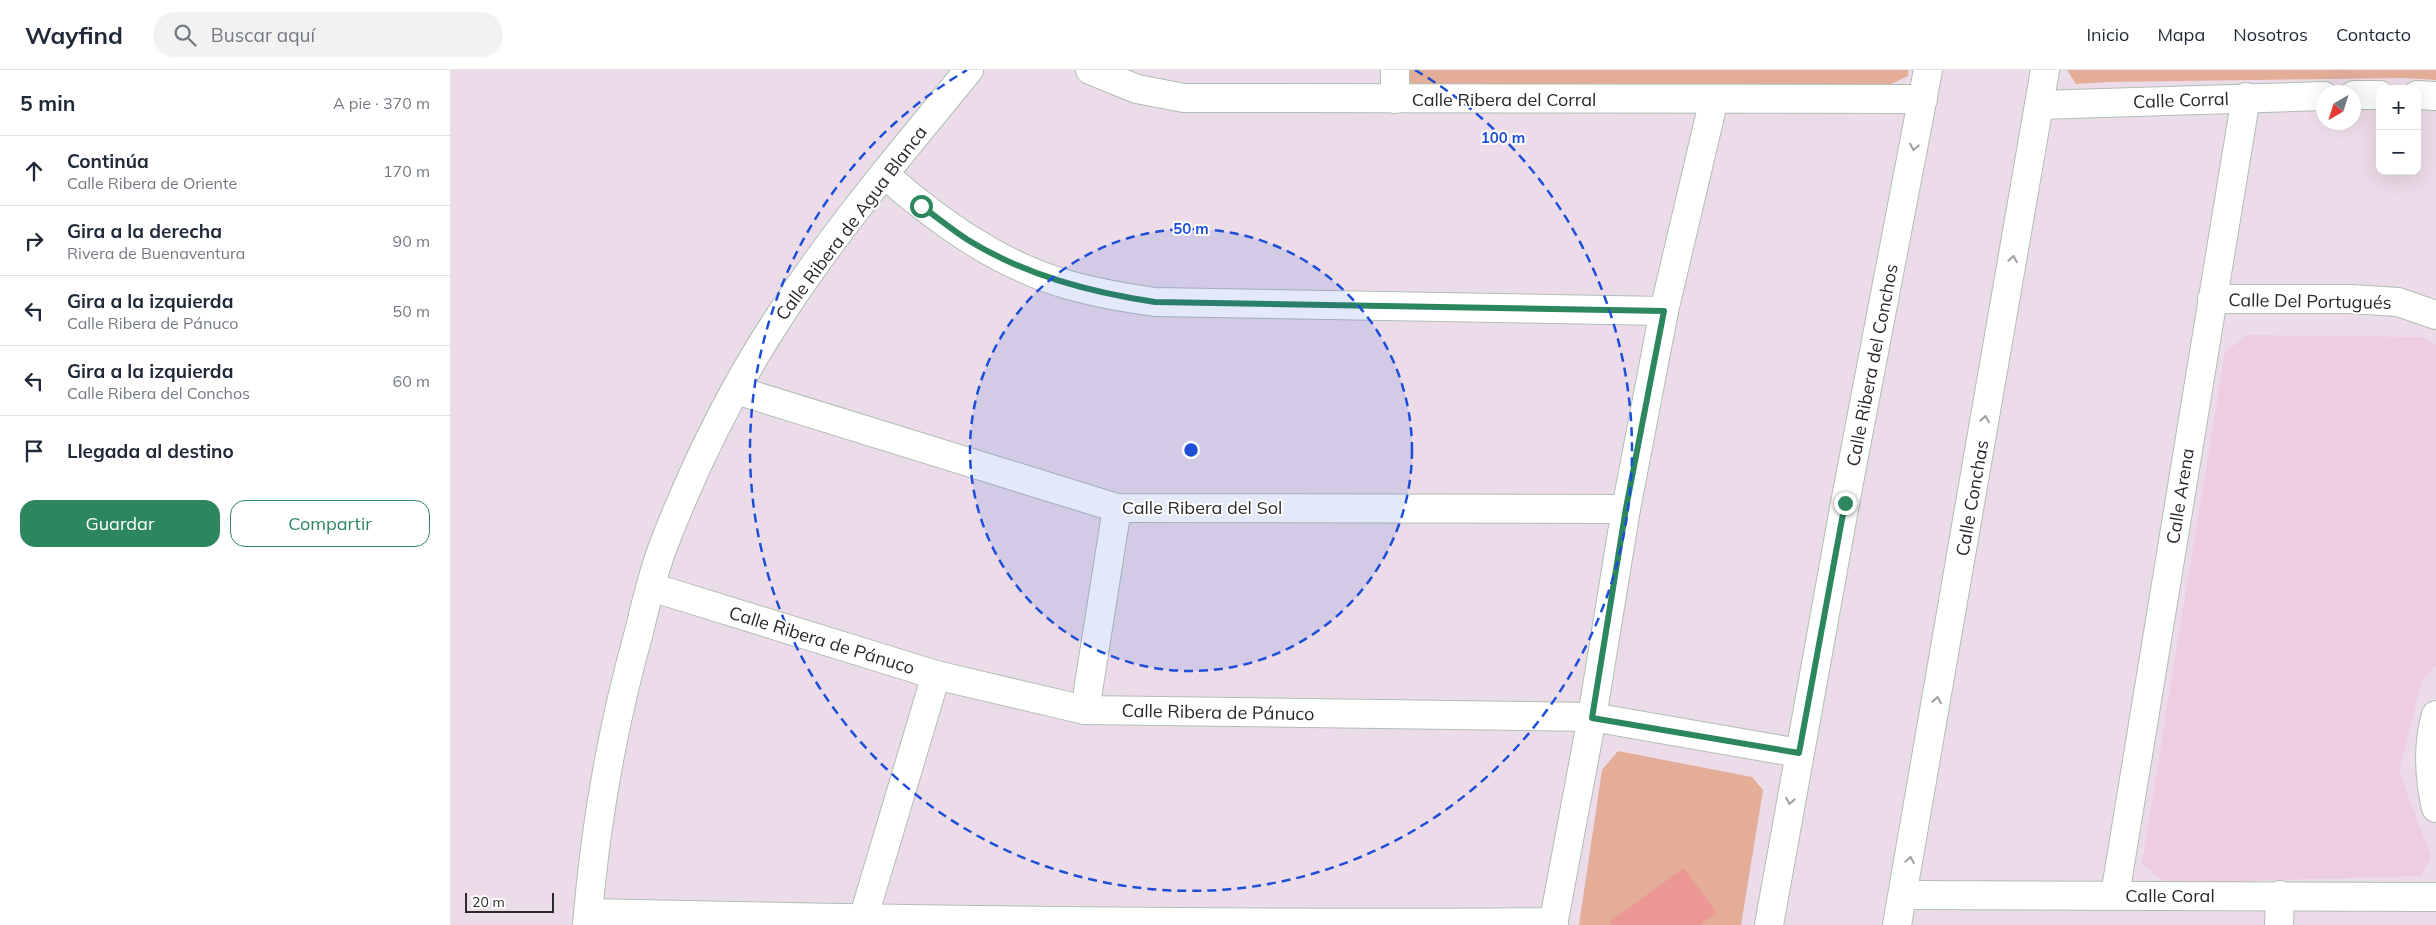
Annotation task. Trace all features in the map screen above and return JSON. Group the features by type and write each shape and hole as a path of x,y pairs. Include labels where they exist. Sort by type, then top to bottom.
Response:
{"street":[{"name":"Calle Ribera de Agua Blanca","path":"588,919 598,821 621,698 663,546 691,481 736,390 774,326 833,240 969,70"},
{"name":"Calle Ribera del Corral","path":"1090,70 1137,89 1184,98 1395,100 1923,99"},
{"path":"1395,70 1395,100"},
{"name":"Calle Ribera del Conchos","path":"1769,925 1799,753 1928,70"},
{"name":"Calle Conchas","path":"1898,925 2045,70"},
{"path":"2361,95 2376,95"},
{"path":"2421,95 2436,96"},
{"name":"Calle Corral","path":"2039,105 2316,96"},
{"name":"Calle Arena","path":"2115,895 2246,98"},
{"path":"588,919 1554,924 1592,718 1626,508 1664,311 1714,99"},
{"path":"884,174 921,206 968,240 1029,271 1068,285 1113,296 1155,302 1664,311"},
{"name":"Calle Del Portugués","path":"2212,299 2350,299 2398,302 2436,315"},
{"name":"Calle Ribera del Sol","path":"736,390 1117,508 1626,508"},
{"path":"1085,710 1117,508"},
{"name":"Calle Ribera de Pánuco","path":"651,587 936,674 1085,710 1592,718 1799,753"},
{"path":"863,919 936,674"},
{"path":"2436,715 2430,752 2430,780 2436,808"},
{"name":"Calle Coral","path":"1904,895 2436,897"},
{"path":"2279,925 2280,895"}],"shaded area":[{"path":"1403,70 1908,70 1908,76 1889,85 1413,92 1403,84"},
{"path":"2067,70 2436,70 2436,80 2405,78 2076,84"},
{"path":"2247,335 2422,337 2436,345 2436,665 2422,680 2399,771 2431,857 2421,876 2165,883 2142,863 2225,352"},
{"path":"1618,751 1752,777 1763,790 1741,925 1579,925 1602,770"},
{"path":"1684,868 1717,913 1700,925 1611,925 1609,922"}],"route":[{"path":"921,206 968,240 1029,271 1068,285 1113,296 1155,302 1664,311 1626,508 1592,718 1799,753 1845,503"}]}
